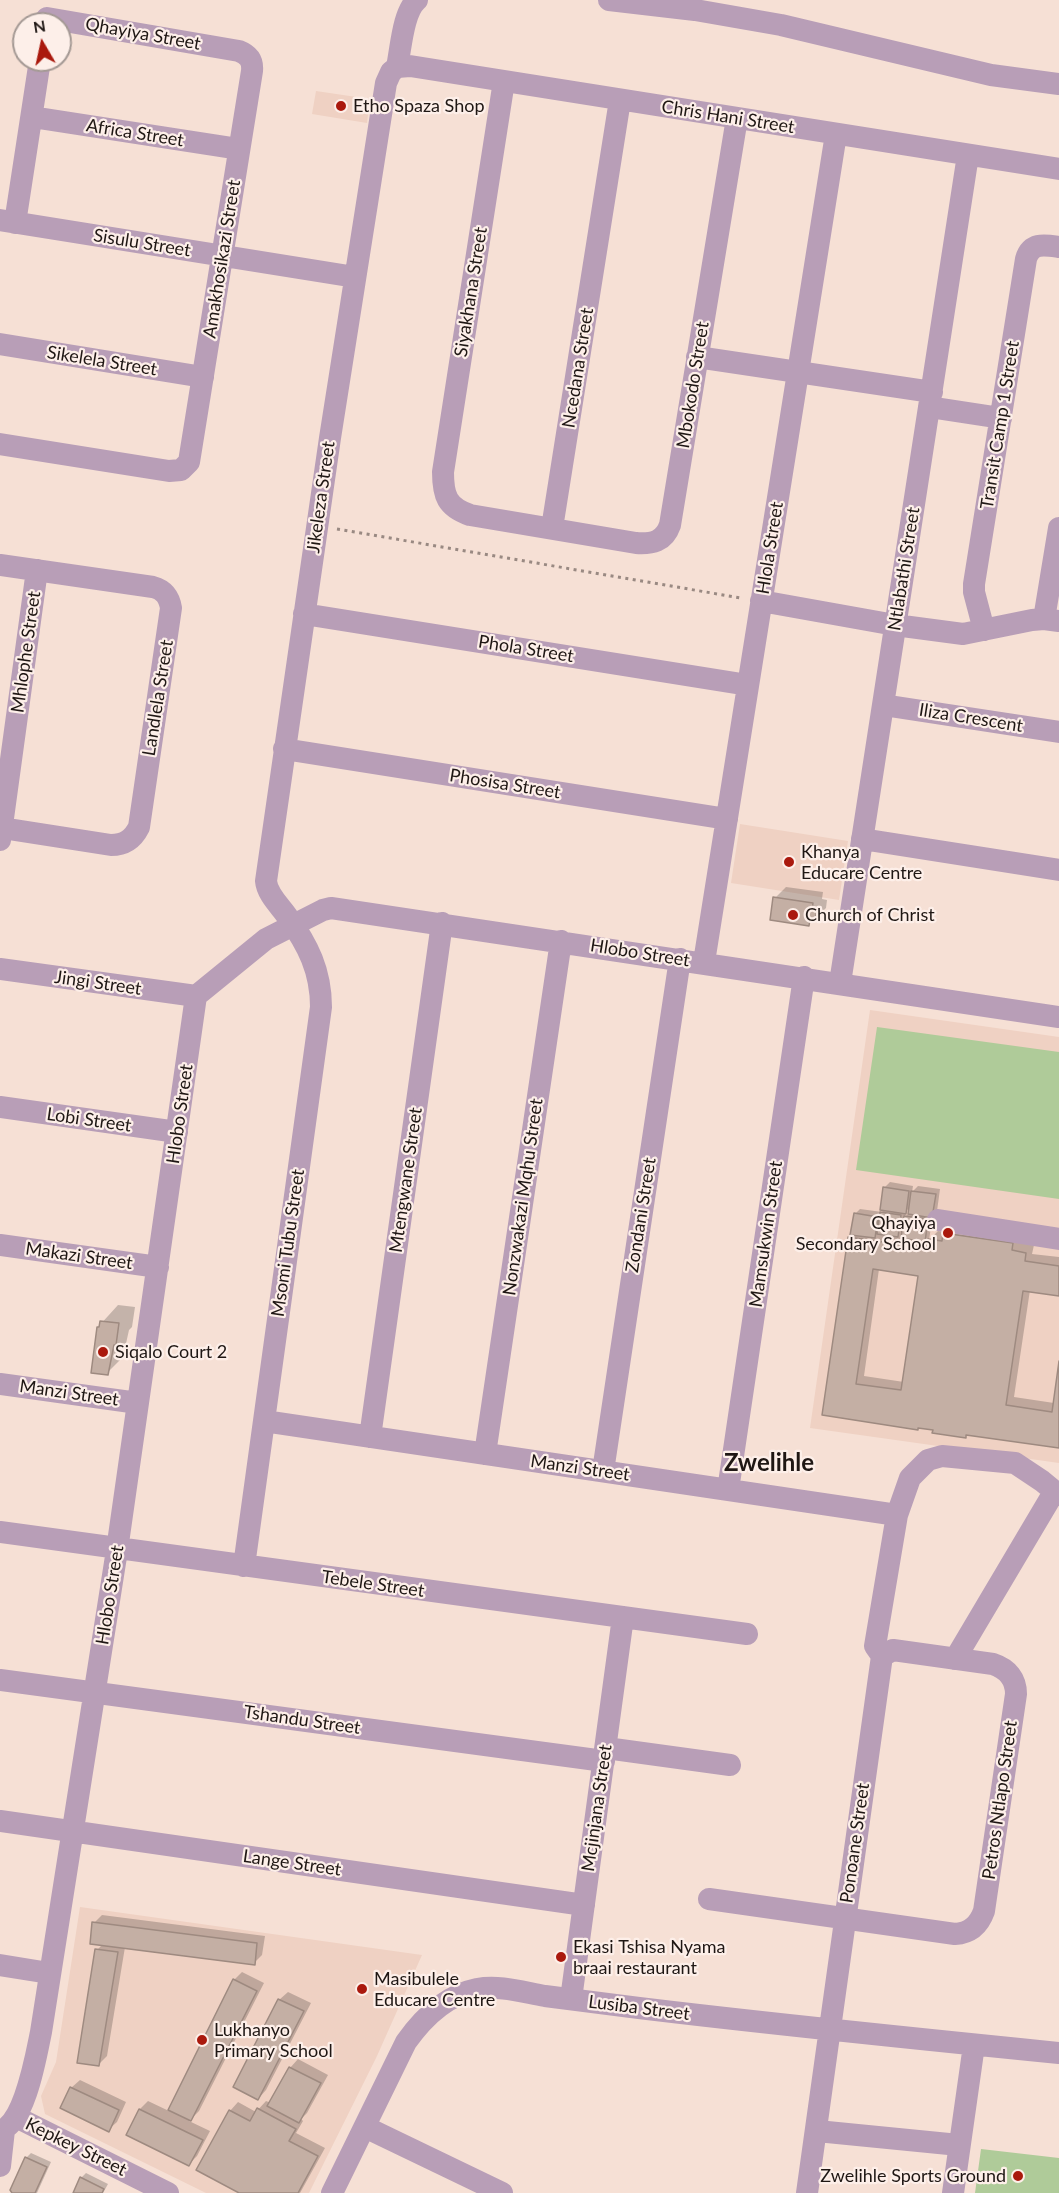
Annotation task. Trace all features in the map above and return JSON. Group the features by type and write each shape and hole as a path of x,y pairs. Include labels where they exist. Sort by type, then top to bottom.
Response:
{"street":[{"name":"Jikeleza Street","path":"294,925 268,891 266,881 317,526 386,83 391,72 397,67 407,17 411,6 417,0"},
{"path":"609,0 696,5 991,75 1059,84"},
{"name":"Qhayiya Street","path":"72,19 239,51"},
{"name":"Amakhosikazi Street","path":"0,444 169,471 181,470 186,466 191,456 252,66 248,56 239,51"},
{"name":"Chris Hani Street","path":"397,67 410,66 1059,170"},
{"path":"7,222 32,117 38,72"},
{"name":"Siyakhana Street","path":"504,81 443,472 444,490 449,502 457,511 552,528"},
{"name":"Ncedana Street","path":"552,528 620,100"},
{"name":"Africa Street","path":"32,117 239,149"},
{"name":"Mbokodo Street","path":"552,528 650,544 657,542 667,533 737,118"},
{"name":"Hlola Street","path":"704,962 836,134"},
{"name":"Ntlabathi Street","path":"840,983 968,155"},
{"name":"Sisulu Street","path":"7,222 355,277"},
{"name":"Transit Camp 1 Street","path":"984,630 974,592 1027,254 1040,245 1059,248"},
{"name":"Sikelela Street","path":"0,344 203,377"},
{"path":"697,357 798,372 930,399 1001,418"},
{"path":"761,602 895,626 963,634 1052,620 1059,528"},
{"name":"Landlela Street","path":"0,565 158,588 164,592 170,602 171,614 136,833 126,842 111,844 1,834"},
{"name":"Mhlophe Street","path":"1,834 37,570"},
{"name":"Phola Street","path":"304,614 748,685"},
{"name":"Iliza Crescent","path":"883,705 1059,732"},
{"name":"Phosisa Street","path":"284,749 727,819"},
{"path":"862,839 1059,870"},
{"name":"Hlobo Street","path":"0,2166 7,2126 37,2054 117,1550 196,996 266,939 331,908 704,962 1059,1017"},
{"name":"Mtengwane Street","path":"370,1437 442,923"},
{"name":"Msomi Tubu Street","path":"244,1566 321,1006 321,989 314,961 294,925"},
{"name":"Nonzwakazi Mqhu Street","path":"485,1454 561,941"},
{"name":"Zondani Street","path":"603,1471 680,959"},
{"name":"Jingi Street","path":"0,969 196,996"},
{"name":"Mamsukwin Street","path":"728,1490 804,977"},
{"name":"Lobi Street","path":"0,1107 177,1132"},
{"path":"938,1220 1059,1239"},
{"name":"Makazi Street","path":"0,1245 158,1268"},
{"name":"Manzi Street","path":"0,1384 138,1403"},
{"name":"Manzi Street","path":"264,1421 897,1515"},
{"name":"Ponoane Street","path":"807,2193 882,1656 876,1646 897,1515 910,1478 928,1460 942,1456 1015,1463 1057,1494"},
{"path":"955,1659 1057,1494"},
{"name":"Tebele Street","path":"0,1532 117,1550 747,1634"},
{"name":"Mcjinjana Street","path":"571,2000 623,1617"},
{"name":"Petros Ntlapo Street","path":"845,1918 955,1934 969,1930 981,1919 986,1899 1016,1690 1011,1677 1000,1666 993,1664 893,1650 882,1656"},
{"name":"Tshandu Street","path":"0,1680 605,1754 730,1765"},
{"name":"Lange Street","path":"0,1821 584,1905"},
{"path":"709,1899 845,1918"},
{"path":"0,1965 49,1973"},
{"name":"Lusiba Street","path":"332,2193 406,2042 429,2015 453,1998 475,1989 490,1988 831,2031 1059,2053"},
{"path":"953,2193 974,2044"},
{"name":"Kepkey Street","path":"7,2126 168,2193"},
{"path":"365,2127 502,2193"},
{"path":"817,2131 959,2145"}],"path":[{"path":"317,526 761,602"}],"shaded area":[{"path":"316,91 370,99 367,123 312,114"},
{"name":"Khanya Educare Centre","path":"740,824 848,841 839,900 731,883"},
{"name":"Qhayiya Secondary School","path":"870,1010 1059,1037 1059,1463 810,1428"},
{"name":"Lukhanyo Primary School","path":"80,1907 422,1955 377,2056 309,2193 206,2193 45,2114 41,2096 56,2062"}],"green space":[{"path":"877,1027 1059,1052 1059,1199 856,1170"},
{"name":"Zwelihle Sports Ground","path":"981,2149 1059,2158 1059,2193 975,2193"}],"building":[{"name":"Church of Christ","path":"773,897 813,903 812,910 817,911 815,920 810,919 809,926 770,920"},
{"path":"883,1187 909,1191 906,1214 880,1210"},
{"path":"911,1191 936,1194 932,1218 908,1214"},
{"path":"880,1212 901,1215 898,1237 877,1234"},
{"path":"854,1213 878,1217 875,1238 850,1235"},
{"path":"904,1216 928,1219 925,1242 901,1238"},
{"path":"943,1233 1013,1243 1012,1250 1026,1253 1025,1261 1059,1266 1059,1296 1023,1291 1006,1405 1052,1412 1059,1361 1059,1448 966,1435 966,1438 932,1433 933,1430 918,1428 918,1430 822,1415 848,1237 927,1248 928,1239 942,1241","holes":["873,1269 918,1276 901,1390 856,1384"]},
{"name":"Siqalo Court 2","path":"100,1321 119,1323 108,1375 91,1373 97,1327"},
{"path":"92,1922 257,1943 255,1965 90,1944"},
{"path":"95,1949 118,1952 99,2066 77,2063"},
{"path":"233,1979 257,1991 191,2121 168,2110"},
{"path":"278,1999 304,2011 258,2100 233,2087"},
{"path":"289,2067 321,2083 299,2123 267,2106"},
{"path":"70,2087 119,2110 109,2132 60,2108"},
{"path":"257,2108 296,2129 289,2141 318,2156 298,2193 239,2193 196,2170 229,2110 250,2121"},
{"path":"139,2109 203,2140 189,2166 126,2135"},
{"path":"25,2157 47,2167 35,2193 12,2193 10,2190"},
{"path":"80,2177 104,2189 102,2193 73,2193"}],"place":[{"name":"Etho Spaza Shop","path":"341,106"},
{"name":"Khanya Educare Centre","path":"789,862"},
{"name":"Church of Christ","path":"793,915"},
{"name":"Qhayiya Secondary School","path":"948,1233"},
{"name":"Siqalo Court 2","path":"103,1352"},
{"name":"Ekasi Tshisa Nyama braai restaurant","path":"561,1957"},
{"name":"Masibulele Educare Centre","path":"362,1989"},
{"name":"Lukhanyo Primary School","path":"202,2040"},
{"name":"Zwelihle Sports Ground","path":"1018,2176"}],"district":[{"name":"Zwelihle","path":"769,1463"}]}
